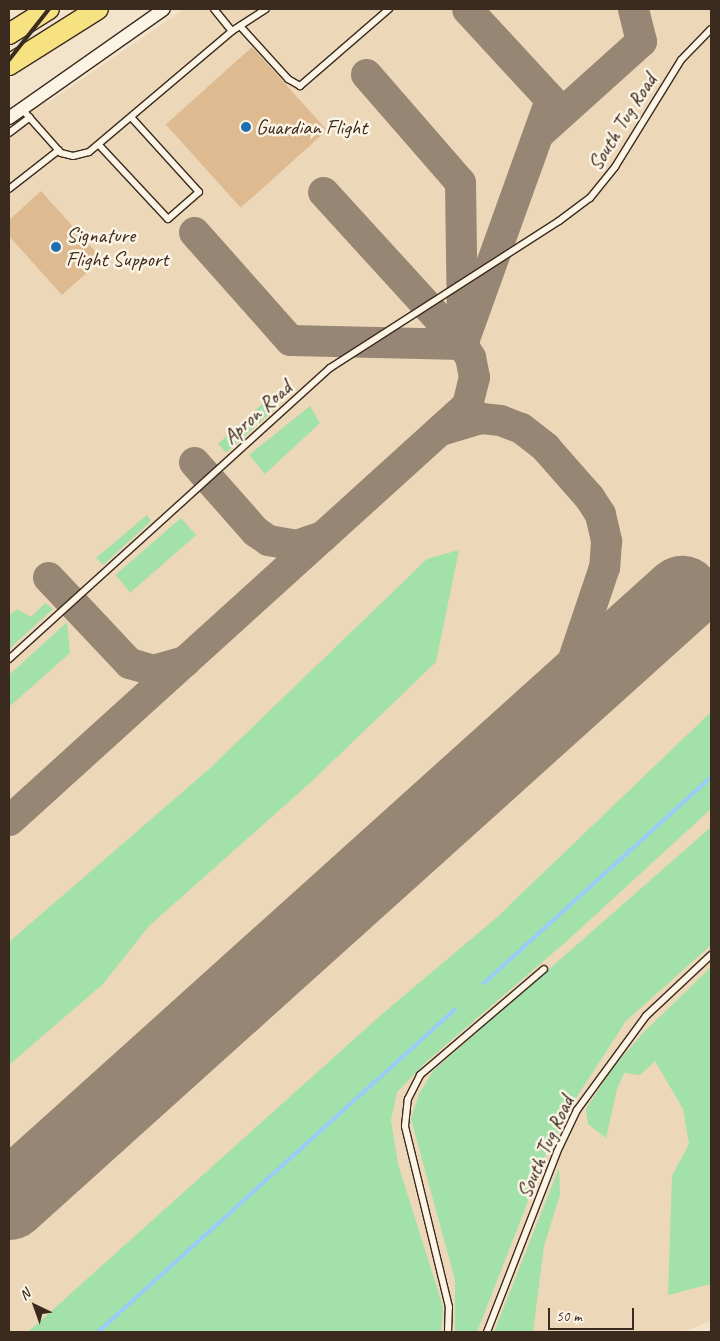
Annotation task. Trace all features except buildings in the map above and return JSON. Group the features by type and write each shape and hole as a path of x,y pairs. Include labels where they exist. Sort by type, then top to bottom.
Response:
{"main road":[{"path":"9,34 49,9"},
{"path":"9,65 98,9"}],"street":[{"path":"9,118 26,113 164,9"}],"lane":[{"path":"214,9 232,31"},
{"path":"9,133 26,113 59,150 78,155 99,145 232,31 266,9"},
{"path":"240,26 288,79 300,86 389,9"},
{"name":"South Tug Road","path":"554,225 604,183 674,70 711,29"},
{"path":"99,145 168,219 199,192 131,117"},
{"path":"9,189 59,150"},
{"name":"Apron Road","path":"9,658 330,368 554,225"},
{"name":"South Tug Road","path":"487,1332 557,1152 578,1110 641,1022 711,955"},
{"path":"448,1332 449,1307 405,1126 408,1099 420,1075 544,969"}],"shaded area":[{"path":"184,9 711,9 711,1321 682,1332 9,1332 9,108 49,102"}],"green space":[{"path":"270,397 278,406 226,453 218,444"},
{"path":"310,406 320,423 265,474 249,455"},
{"path":"147,515 151,521 103,565 96,558"},
{"path":"181,518 196,535 130,592 115,575"},
{"path":"459,550 436,662 310,783 149,926 103,984 9,1065 9,942 208,770 427,559"},
{"path":"45,603 53,609 9,649 9,616 17,609 31,617"},
{"path":"67,622 70,653 9,707 9,675"},
{"path":"711,712 711,809 568,940 426,1062 397,1092 391,1120 398,1164 443,1307 441,1332 28,1332 381,1015 495,919"},
{"path":"711,827 711,945 626,1021 578,1095 535,1176 527,1204 477,1332 455,1332 455,1280 411,1119 419,1094 433,1071"},
{"path":"711,967 711,1284 668,1295 672,1176 689,1144 683,1109 655,1061 640,1075 624,1073 617,1089 606,1138 588,1124 586,1109 612,1069 643,1033"},
{"path":"559,1168 560,1195 544,1246 533,1332 494,1332"}],"waterway":[{"path":"484,983 711,777"},
{"path":"98,1332 455,1009"}],"taxiway":[{"path":"462,344 550,99 467,9"},
{"path":"540,132 641,41 633,9"},
{"path":"366,74 460,182 462,323"},
{"path":"9,820 467,405 474,377 470,357 462,344 323,192"},
{"path":"194,232 290,340 462,344"},
{"path":"444,429 481,418 500,420 521,428 545,447 589,497 600,514 606,541 604,567 557,706"},
{"path":"194,462 255,531 268,540 296,545 322,536"},
{"path":"48,577 129,663 153,670 185,661"}],"runway":[{"path":"9,1201 682,595"}],"railway":[{"path":"9,60 49,9"}],"place":[{"name":"Guardian Flight","path":"246,127"},
{"name":"Signature Flight Support","path":"56,247"}]}
